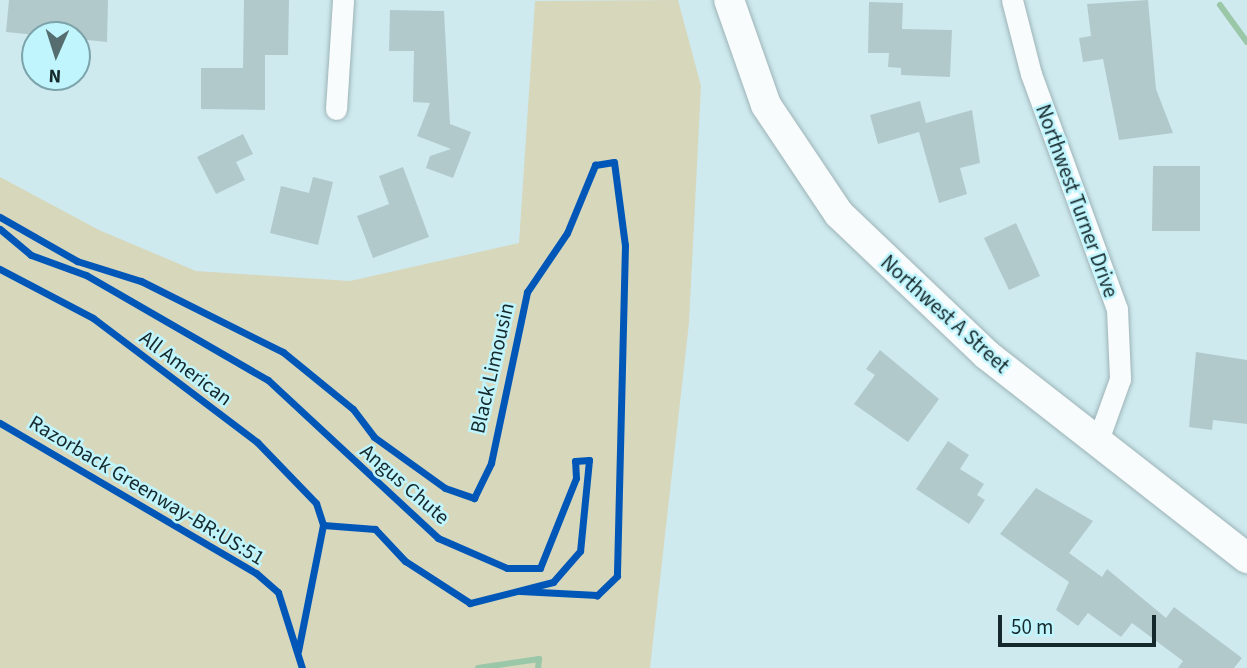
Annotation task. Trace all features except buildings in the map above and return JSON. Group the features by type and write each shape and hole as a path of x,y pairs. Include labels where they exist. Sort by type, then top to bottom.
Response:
{"street":[{"path":"336,108 343,0"},
{"name":"Northwest A Street","path":"729,0 766,105 839,214 987,355 1247,558"},
{"name":"Northwest Turner Drive","path":"1012,0 1031,74 1116,309 1120,379 1097,443"}],"green space":[{"path":"678,0 701,86 689,323 650,668 0,668 0,177 99,230 196,271 350,281 519,243 535,1"}],"waterway":[{"path":"1220,5 1247,42"},
{"path":"478,668 539,659 538,668"}],"cycle path":[{"name":"Black Limousin","path":"0,217 77,261 141,281 283,352 353,409 374,437 445,488 474,498 491,463 527,292 567,233 595,165 614,162 625,245 617,576 597,595 520,591"},
{"name":"All American","path":"0,229 31,255 86,275 268,380 438,538 507,568 540,568 576,478 575,461 589,460 580,551 553,582 470,603 405,561 375,529 323,525"},
{"name":"All American","path":"0,269 93,318 257,442 316,503 323,525 298,651"},
{"name":"Razorback Greenway-BR:US:51","path":"0,423 256,573 278,592 302,668"}]}
